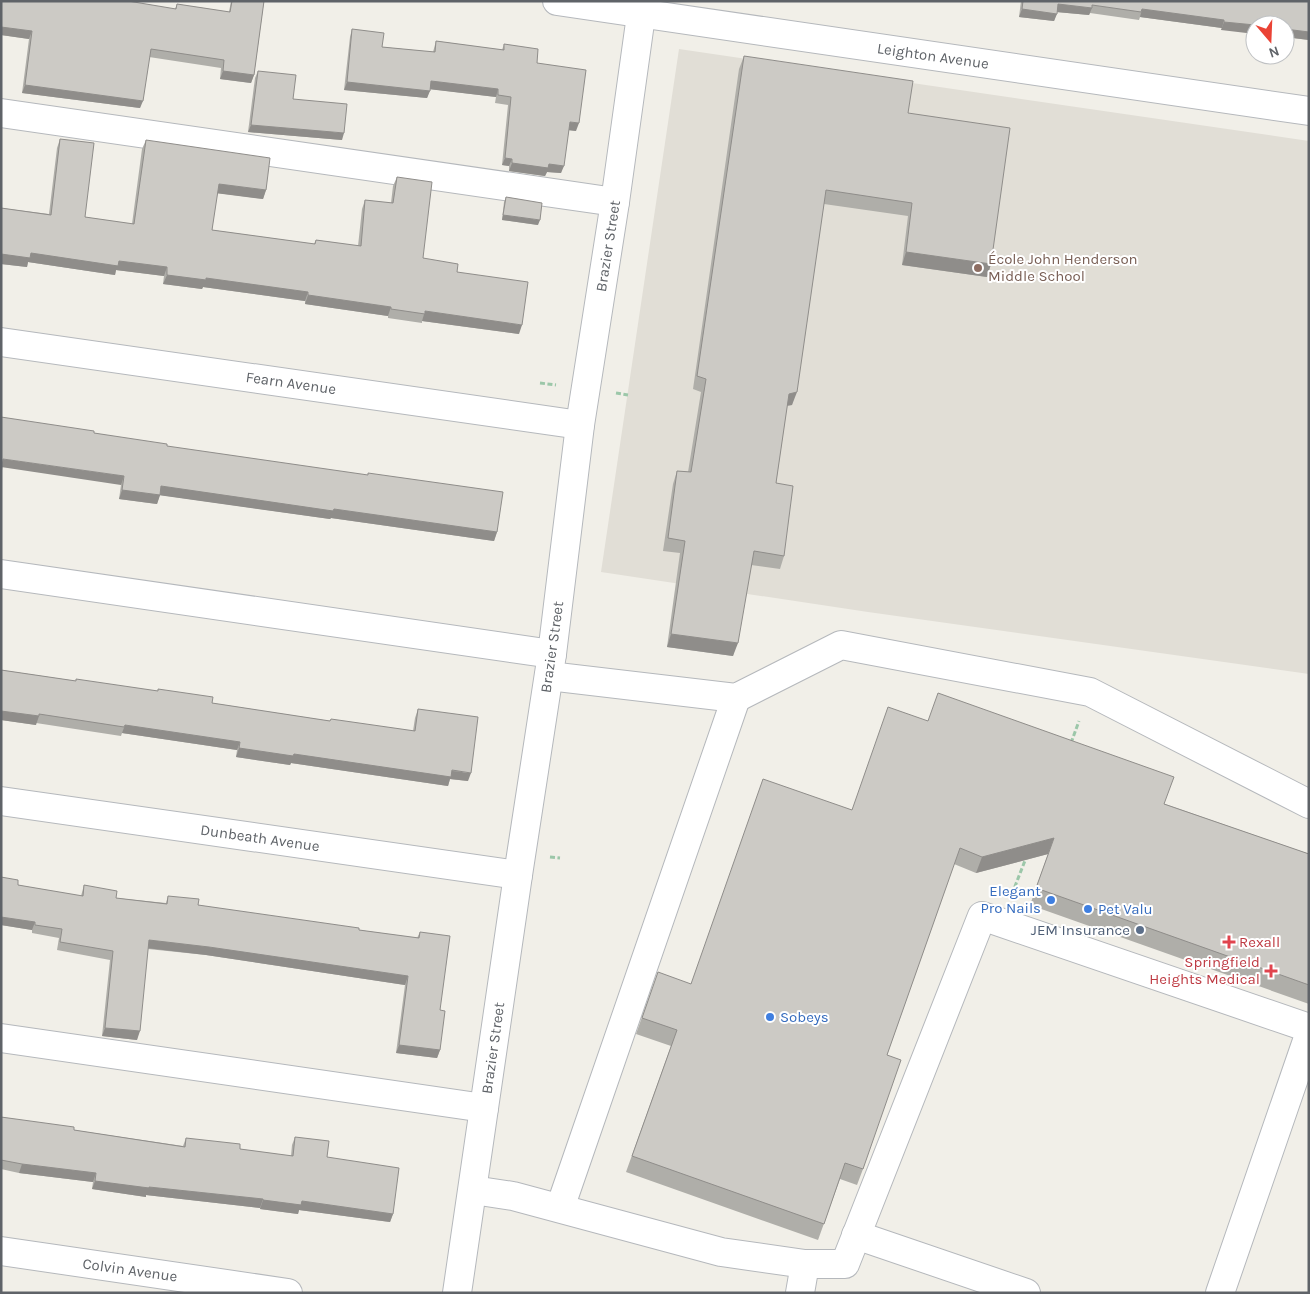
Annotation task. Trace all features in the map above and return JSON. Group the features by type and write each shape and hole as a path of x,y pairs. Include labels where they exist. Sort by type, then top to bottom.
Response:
{"street":[{"name":"Leighton Avenue","path":"557,1 642,7 1309,111"},
{"name":"Brazier Street","path":"457,1293 550,665 580,425 615,202 642,7"},
{"path":"1,113 615,202"},
{"name":"Fearn Avenue","path":"1,342 580,425"},
{"path":"1,574 550,665 736,698 841,645 1090,692 1308,801"},
{"path":"560,1208 736,698"},
{"name":"Dunbeath Avenue","path":"1,801 518,875"},
{"path":"473,1190 513,1196 721,1252 804,1264 845,1264 982,916 1309,1028"},
{"path":"1220,1293 1309,1035"},
{"path":"1,1038 484,1108"},
{"path":"856,1235 1026,1293"},
{"name":"Colvin Avenue","path":"1,1251 288,1293"},
{"path":"800,1293 804,1264"}],"path":[{"path":"1069,748 1090,692"},
{"path":"1011,897 1029,850"}],"shaded area":[{"name":"École John Henderson Middle School","path":"679,49 1309,141 1309,674 868,612 601,572"}],"building":[{"path":"1,1 128,1 176,9 177,4 230,12 232,1 264,1 254,75 223,71 224,60 151,49 143,101 25,85 32,31 1,27"},
{"path":"1023,1 1309,1 1309,32 1295,30 1295,15 1245,15 1245,24 1142,9 1141,12 1092,5 1092,8 1058,4 1057,14 1022,9"},
{"path":"352,29 384,33 382,47 435,52 436,41 504,50 504,44 538,49 537,63 586,70 579,123 570,122 564,166 549,164 548,168 512,163 512,159 505,158 511,97 498,95 498,89 431,81 430,91 347,82"},
{"path":"744,56 913,81 908,113 1010,128 991,264 906,252 912,203 826,190 797,392 789,394 776,483 793,486 784,556 754,551 738,643 671,634 685,541 668,538 677,471 691,472 706,379 697,376"},
{"path":"258,71 296,75 293,99 347,104 344,133 251,125"},
{"path":"60,139 94,143 85,217 134,224 146,140 270,158 266,190 219,184 212,230 315,244 316,240 361,246 365,200 393,203 397,177 432,182 423,258 458,264 457,272 528,282 522,325 425,311 425,314 391,309 391,307 308,295 308,292 206,278 206,280 167,275 167,267 119,261 118,266 31,253 30,258 1,254 1,208 51,215"},
{"path":"506,197 542,203 540,220 503,215"},
{"path":"1,417 94,431 94,433 167,444 167,446 503,492 497,532 161,486 160,495 122,490 124,476 3,459 1,474"},
{"path":"1,670 213,697 212,703 330,721 331,719 415,731 418,709 478,717 471,773 452,770 451,777 294,754 293,756 239,748 240,742 125,725 124,727 39,714 39,716 1,711"},
{"path":"938,693 1174,777 1164,804 1309,854 1309,985 1036,888 1054,838 982,857 960,848 887,1055 901,1060 863,1169 845,1163 824,1224 632,1156 677,1030 642,1018 658,972 691,984 763,779 852,810 888,707 928,721"},
{"path":"1,877 18,880 18,885 83,896 84,885 117,891 116,898 167,904 168,896 199,899 198,905 359,928 359,930 419,938 420,932 450,936 440,1010 445,1011 440,1050 399,1045 408,976 149,940 140,1031 105,1028 113,951 60,942 62,929 35,925 35,922 1,917"},
{"path":"1,1117 74,1127 74,1130 185,1147 186,1138 240,1144 240,1149 293,1156 295,1137 329,1141 327,1157 399,1168 393,1214 302,1201 301,1205 263,1199 95,1181 96,1173 1,1160"}],"place":[{"name":"École John Henderson Middle School","path":"978,268"},
{"name":"Elegant Pro Nails","path":"1051,900"},
{"name":"Pet Valu","path":"1088,909"},
{"name":"JEM Insurance","path":"1140,930"},
{"name":"Rexall","path":"1229,942"},
{"name":"Springfield Heights Medical","path":"1271,971"},
{"name":"Sobeys","path":"770,1017"}]}
